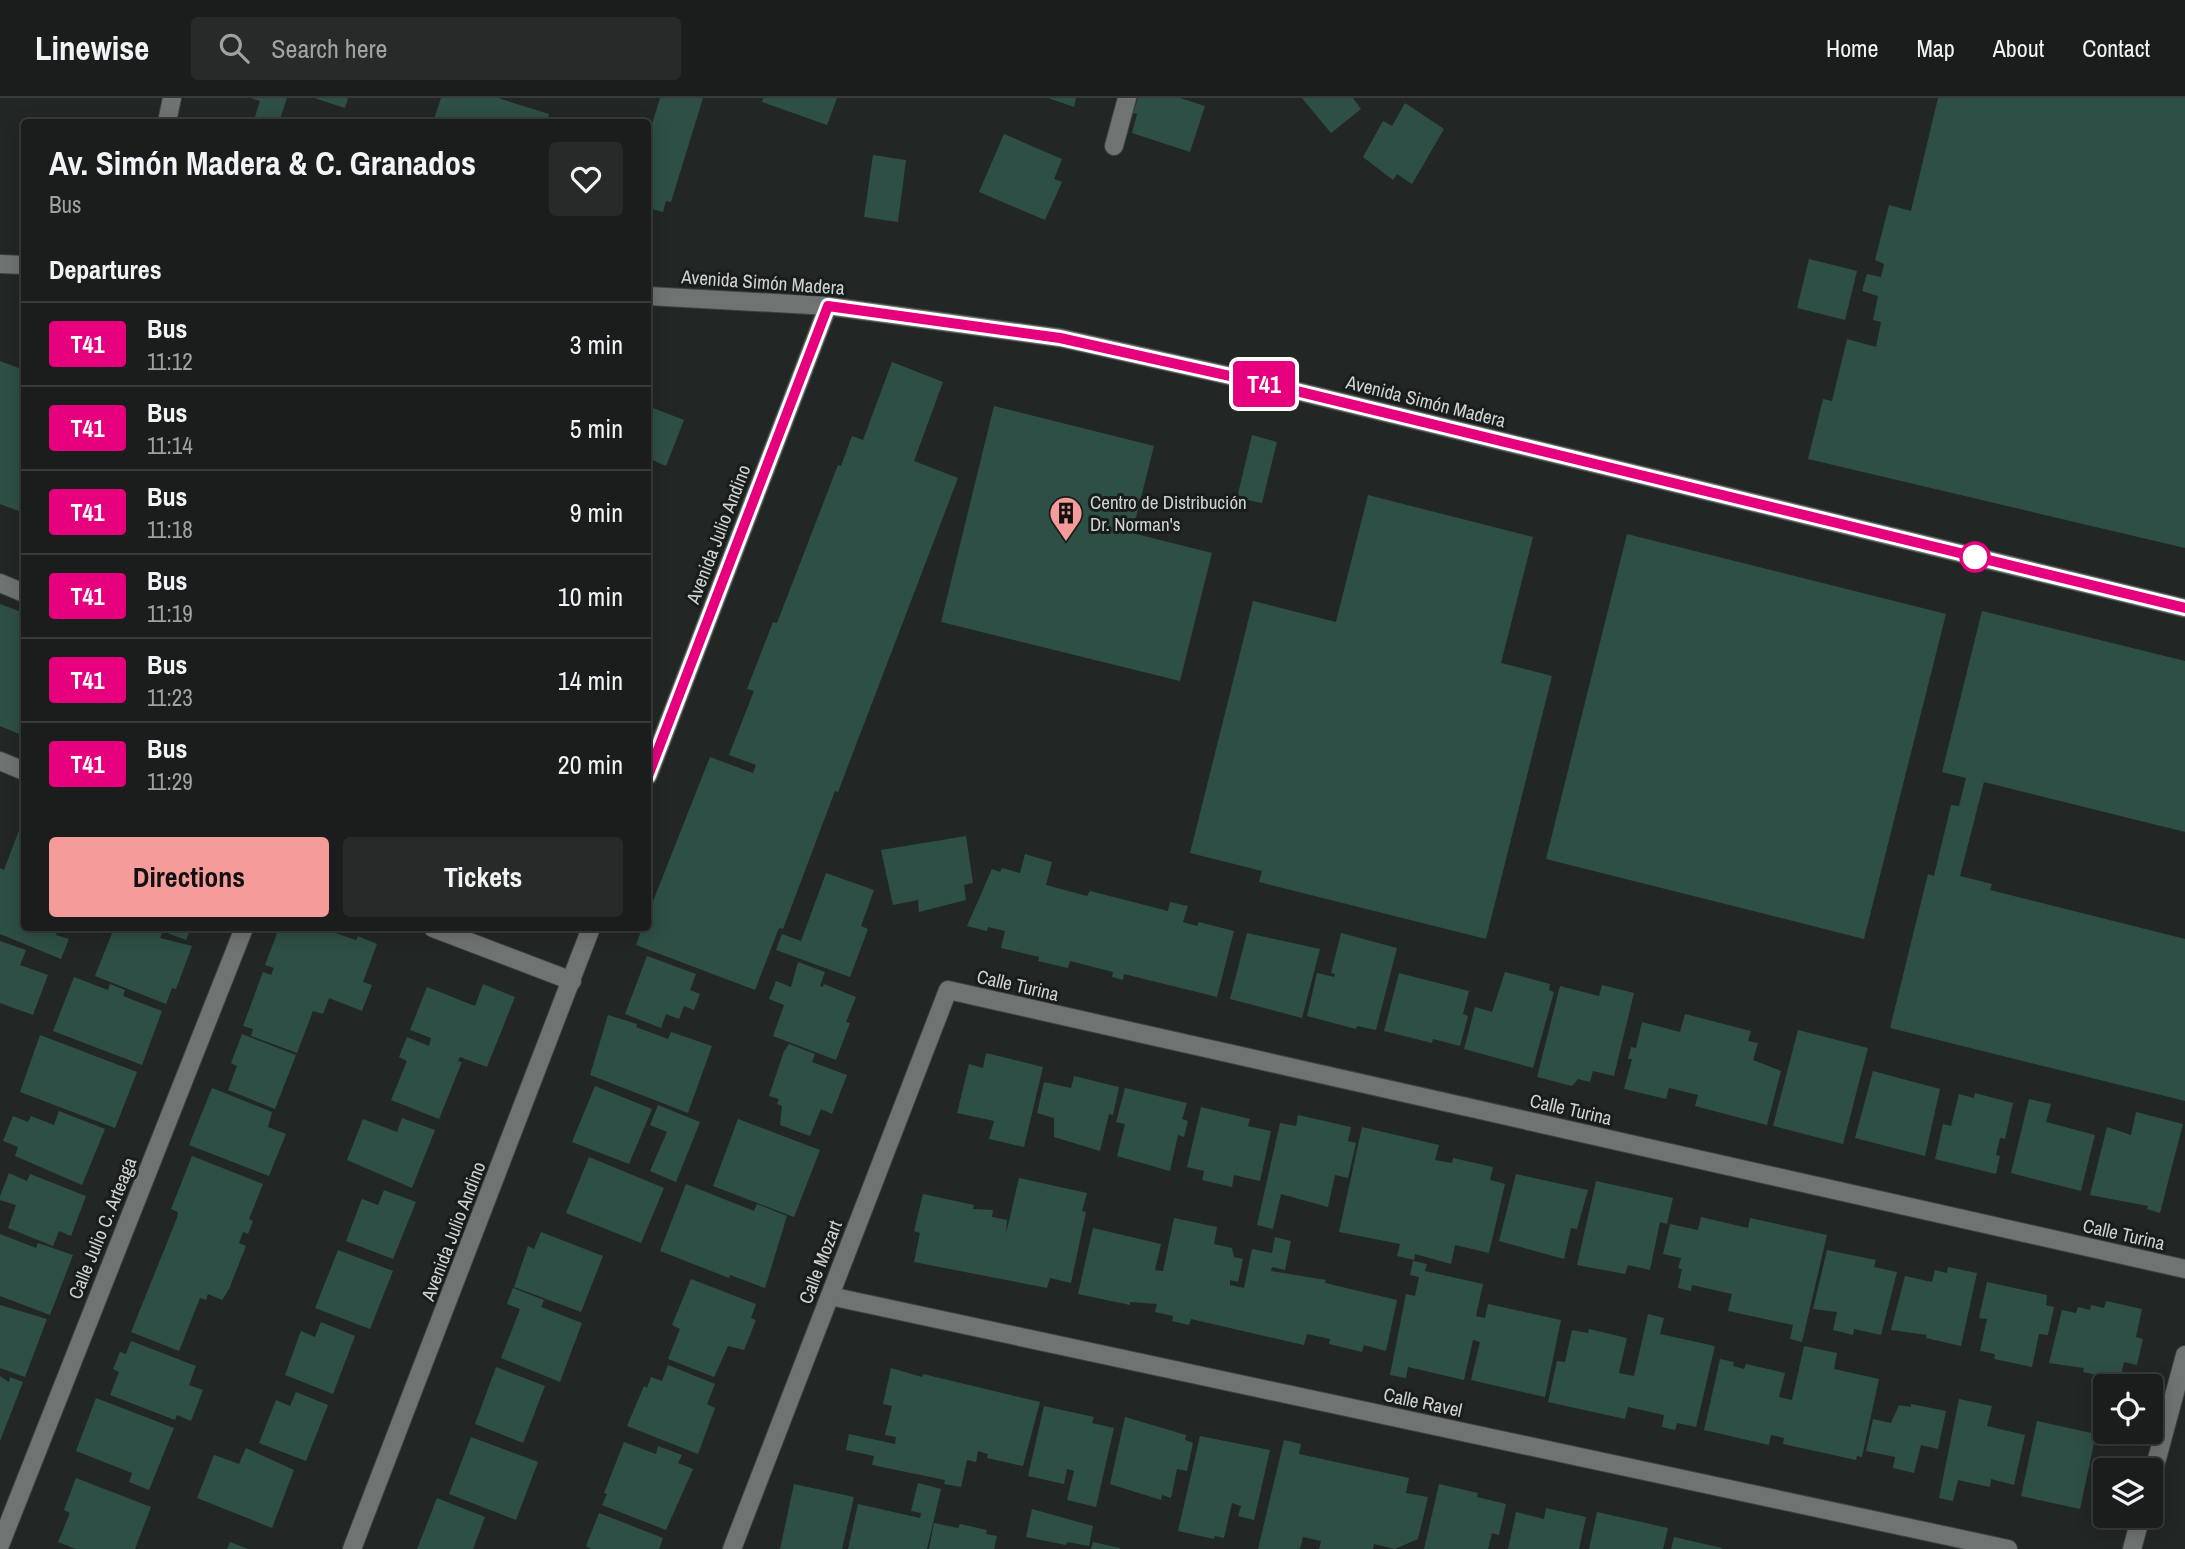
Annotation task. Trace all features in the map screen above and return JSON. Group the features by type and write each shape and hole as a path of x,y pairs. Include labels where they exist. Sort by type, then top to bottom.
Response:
{"street":[{"path":"168,119 172,98"},
{"path":"1114,146 1127,98"},
{"path":"0,264 21,265"},
{"name":"Avenida Simón Madera","path":"651,296 828,306 1060,338 1298,391 2185,608"},
{"name":"Avenida Julio Andino","path":"651,768 828,306"},
{"path":"0,583 21,592"},
{"path":"0,761 21,770"},
{"name":"Calle Julio C. Arteaga","path":"0,1545 243,931"},
{"path":"441,931 572,981"},
{"name":"Avenida Julio Andino","path":"352,1549 591,931"},
{"name":"Calle Turina","path":"948,990 2185,1269"},
{"name":"Calle Mozart","path":"732,1549 948,990"},
{"name":"Calle Ravel","path":"830,1296 2008,1549"},
{"path":"2157,1458 2185,1354"},
{"path":"2132,1549 2138,1528"}],"building":[{"path":"251,98 287,98 280,119 254,119 260,101"},
{"path":"314,98 348,98 345,108"},
{"path":"441,98 498,98 549,114 548,119 434,119"},
{"path":"660,98 703,98 671,202 666,201 663,212 651,209 651,128"},
{"path":"763,98 837,98 827,125 762,102"},
{"path":"1048,98 1076,98 1074,107"},
{"path":"1138,98 1180,98 1205,106 1190,152 1132,133 1137,114 1133,113"},
{"path":"1302,98 1353,98 1361,109 1331,133"},
{"path":"1938,98 2185,98 2185,548 1808,459 1823,399 1832,401 1847,339 1876,347 1881,322 1873,320 1878,296 1862,291 1867,274 1881,277 1884,264 1875,260 1889,205 1911,211"},
{"path":"1405,103 1444,129 1412,184 1397,174 1393,180 1363,157 1383,121 1392,126"},
{"path":"1004,134 1062,159 1054,179 1062,182 1045,220 979,192"},
{"path":"873,155 906,160 898,222 864,217"},
{"path":"1809,259 1857,271 1845,320 1797,308"},
{"path":"0,361 21,369 21,512 0,504"},
{"path":"892,362 943,382 914,461 958,478 838,792 835,791 783,929 779,928 755,990 636,945 641,931 651,931 651,906 710,757 753,773 756,765 729,755 754,691 747,689 773,622 777,623 838,465 841,466 852,436 863,440"},
{"name":"Centro de Distribución Dr. Norman's","path":"994,406 1154,446 1132,533 1212,553 1180,681 941,622"},
{"path":"651,407 684,420 666,466 651,459"},
{"path":"1252,435 1277,442 1262,503 1237,498"},
{"path":"1368,495 1533,537 1501,663 1552,676 1486,939 1259,882 1262,871 1190,853 1253,601 1336,622"},
{"path":"1627,534 1946,614 1864,939 1546,859"},
{"path":"0,604 21,612 21,735 0,726"},
{"path":"1982,611 2185,661 2185,832 1984,782 1960,876 1992,884 1990,890 2185,939 2185,1101 1890,1028 1928,874 1934,876 1951,805 1959,806 1966,778 1942,772"},
{"path":"21,825 21,931 57,931 56,935 69,939 61,959 0,934 0,868 4,870"},
{"path":"966,836 973,883 964,885 966,900 919,912 918,900 893,905 881,850"},
{"path":"1025,854 1052,862 1046,885 1087,896 1090,891 1168,911 1170,902 1188,906 1183,922 1197,926 1199,922 1234,931 1217,997 1124,974 1123,980 1112,977 1113,972 1070,961 1068,968 1038,961 1039,957 1001,948 1005,931 988,927 987,931 967,926 992,869 1000,872 1002,868 1020,873"},
{"path":"826,873 874,890 861,926 868,929 850,977 776,950 782,934 801,941"},
{"path":"113,931 156,931 162,933 160,938 192,946 176,989 172,988 166,1004 95,976"},
{"path":"162,931 190,931 186,940"},
{"path":"278,931 330,931 356,940 358,936 377,944 363,982 372,985 362,1011 329,998 323,1014 313,1011 297,1053 251,1036 253,1029 243,1026 263,972 271,975 274,968 265,965"},
{"path":"1247,933 1320,949 1302,1018 1230,999"},
{"path":"1341,933 1397,948 1376,1030 1357,1026 1356,1029 1307,1016 1317,973 1334,977 1335,974 1331,973"},
{"path":"0,941 26,950 20,965 48,975 33,1015 0,1003"},
{"path":"647,956 696,974 690,990 700,994 694,1010 684,1006 679,1019 666,1014 661,1028 625,1014"},
{"path":"798,962 825,972 820,986 823,987 824,984 856,997 846,1022 850,1023 836,1060 773,1036 784,1005 769,999 776,981 791,987"},
{"path":"1505,972 1550,984 1549,990 1554,992 1533,1068 1464,1049 1475,1007 1492,1012"},
{"path":"1399,973 1469,991 1463,1014 1468,1016 1460,1046 1433,1039 1432,1043 1384,1031"},
{"path":"74,977 108,990 110,984 125,990 123,996 162,1011 142,1065 53,1031"},
{"path":"483,984 515,997 487,1067 460,1057 458,1061 462,1062 439,1119 391,1100 407,1061 399,1057 407,1037 429,1046 431,1038 410,1030 427,987 475,1006"},
{"path":"1602,985 1634,993 1614,1076 1593,1071 1590,1082 1578,1079 1572,1086 1537,1077 1560,986 1599,996"},
{"path":"1685,1014 1751,1031 1748,1041 1758,1043 1753,1060 1781,1071 1767,1125 1695,1106 1698,1095 1669,1088 1666,1099 1624,1089 1632,1059 1628,1059 1631,1047 1636,1048 1642,1022 1680,1032"},
{"path":"608,1015 637,1024 636,1027 668,1039 671,1032 712,1046 688,1113 590,1075"},
{"path":"1798,1030 1868,1048 1843,1144 1773,1126"},
{"path":"242,1034 296,1055 275,1109 228,1090 237,1066 231,1063"},
{"path":"40,1035 137,1072 115,1128 20,1092"},
{"path":"789,1044 815,1054 812,1062 847,1075 832,1114 821,1109 810,1136 780,1125 782,1106 777,1104 779,1099 769,1096 784,1051"},
{"path":"986,1053 1043,1067 1024,1147 989,1139 994,1121 957,1113 969,1064 983,1068"},
{"path":"1873,1071 1940,1089 1925,1156 1855,1138"},
{"path":"1074,1076 1119,1087 1113,1115 1109,1114 1100,1151 1054,1137 1054,1118 1037,1113 1044,1082 1071,1088"},
{"path":"595,1086 652,1109 629,1164 572,1142"},
{"path":"212,1088 272,1112 268,1127 286,1134 269,1176 189,1145"},
{"path":"1125,1088 1187,1103 1182,1119 1188,1121 1184,1137 1178,1135 1170,1171 1117,1156 1125,1124 1116,1122"},
{"path":"1975,1093 2013,1103 2005,1139 2000,1138 1996,1174 1935,1159 1943,1124 1951,1126 1959,1094 1974,1098"},
{"path":"2029,1099 2051,1104 2046,1122 2095,1135 2081,1191 2011,1173"},
{"path":"658,1105 700,1122 676,1182 650,1171 667,1132 650,1125"},
{"path":"1201,1107 1250,1119 1248,1126 1271,1131 1260,1181 1234,1175 1232,1187 1202,1180 1204,1171 1187,1167"},
{"path":"59,1111 105,1129 82,1185 15,1156 18,1147 3,1141 13,1116 28,1122 31,1116 54,1125"},
{"path":"2136,1112 2183,1124 2160,1213 2147,1209 2148,1206 2090,1195 2107,1127 2131,1135"},
{"path":"1298,1115 1351,1127 1348,1141 1356,1143 1348,1178 1335,1175 1328,1207 1281,1194 1273,1229 1257,1225 1280,1123 1296,1126"},
{"path":"402,1118 435,1130 412,1188 347,1160 363,1119 397,1132"},
{"path":"738,1119 820,1150 794,1217 713,1186"},
{"path":"1362,1127 1439,1145 1435,1160 1452,1163 1453,1158 1493,1167 1490,1180 1505,1184 1489,1253 1455,1245 1451,1264 1415,1254 1414,1260 1397,1256 1400,1244 1339,1232"},
{"path":"192,1156 263,1184 249,1219 253,1221 248,1234 243,1232 239,1243 246,1246 229,1289 222,1300 208,1294 206,1300 200,1298 179,1351 131,1332 177,1218 178,1212 171,1209"},
{"path":"589,1157 664,1188 641,1243 566,1213"},
{"path":"9,1173 27,1181 30,1174 86,1196 71,1236 59,1231 53,1246 8,1228 16,1205 0,1200 0,1196"},
{"path":"1516,1174 1588,1190 1577,1229 1571,1228 1564,1259 1499,1241"},
{"path":"1019,1178 1087,1193 1082,1211 1086,1212 1071,1283 1050,1278 1047,1288 914,1262 920,1233 914,1231 923,1194 974,1205 973,1209 993,1210 992,1217 1007,1220 1006,1234"},
{"path":"1596,1181 1673,1198 1667,1224 1660,1222 1650,1270 1628,1265 1625,1274 1577,1265"},
{"path":"686,1184 754,1211 757,1204 787,1216 765,1288 730,1275 729,1278 660,1251"},
{"path":"384,1190 416,1202 393,1259 346,1241 362,1199 378,1205"},
{"path":"1701,1217 1748,1228 1750,1218 1827,1235 1802,1342 1790,1339 1793,1325 1728,1311 1732,1294 1692,1285 1691,1291 1678,1288 1681,1258 1663,1254 1670,1224 1698,1230"},
{"path":"1174,1218 1217,1227 1214,1244 1232,1248 1234,1257 1243,1259 1238,1282 1230,1280 1230,1285 1244,1288 1252,1249 1272,1253 1275,1237 1291,1241 1285,1270 1272,1267 1271,1271 1326,1280 1325,1283 1397,1300 1386,1351 1364,1345 1362,1352 1329,1344 1330,1339 1307,1334 1304,1345 1191,1319 1189,1325 1172,1321 1173,1316 1155,1312 1157,1304 1130,1302 1130,1305 1078,1294 1093,1228 1161,1244 1155,1270 1163,1271"},
{"path":"541,1232 603,1256 581,1312 514,1287 528,1246 534,1249"},
{"path":"0,1234 36,1248 38,1243 73,1255 50,1315 0,1296"},
{"path":"338,1250 393,1271 370,1329 315,1308"},
{"path":"1827,1250 1876,1260 1874,1267 1897,1272 1881,1335 1854,1329 1853,1335 1833,1330 1837,1312 1813,1309"},
{"path":"1413,1261 1427,1264 1425,1271 1483,1284 1476,1316 1485,1318 1488,1304 1561,1320 1545,1397 1471,1380 1480,1342 1473,1340 1464,1380 1408,1367 1406,1378 1390,1375 1406,1294 1415,1296 1419,1277 1410,1275"},
{"path":"1948,1267 1977,1273 1961,1346 1926,1338 1927,1335 1891,1330 1905,1276 1932,1282 1935,1270 1947,1273"},
{"path":"691,1279 756,1304 751,1318 756,1320 744,1350 728,1346 714,1377 668,1359 680,1329 672,1325"},
{"path":"1987,1282 2047,1295 2046,1305 2054,1307 2048,1335 2039,1334 2032,1367 1994,1359 1995,1354 1980,1351 1987,1319 1979,1318"},
{"path":"513,1288 544,1300 541,1307 582,1323 560,1382 501,1358 520,1309 507,1304"},
{"path":"2106,1301 2142,1309 2136,1337 2143,1339 2137,1365 2124,1362 2121,1374 2093,1374 2083,1372 2084,1368 2049,1363 2062,1310 2076,1313 2078,1307 2090,1310 2091,1305 2104,1308"},
{"path":"0,1305 47,1319 25,1377 0,1368"},
{"path":"1648,1314 1664,1318 1660,1334 1715,1346 1696,1427 1677,1423 1675,1430 1662,1427 1664,1415 1628,1407 1625,1419 1548,1402 1557,1361 1565,1362 1572,1330 1588,1333 1589,1329 1627,1338 1619,1373 1634,1376"},
{"path":"321,1322 355,1336 333,1394 285,1375 301,1331 315,1337"},
{"path":"131,1341 196,1366 189,1385 203,1390 191,1421 177,1415 175,1420 110,1395 119,1372 113,1369 120,1352 126,1354"},
{"path":"1804,1346 1837,1353 1834,1369 1879,1379 1862,1457 1857,1456 1856,1460 1783,1444 1784,1438 1771,1435 1769,1445 1704,1430 1720,1359 1734,1362 1733,1366 1744,1369 1746,1364 1785,1373 1779,1397 1792,1400"},
{"path":"668,1365 715,1384 707,1404 715,1408 698,1454 627,1426 644,1386 647,1388 651,1377 662,1381"},
{"path":"496,1367 545,1386 523,1443 475,1424"},
{"path":"891,1368 1040,1402 1023,1466 987,1458 988,1454 978,1451 976,1462 967,1460 961,1487 944,1484 945,1480 872,1465 874,1456 846,1450 849,1434 895,1444 896,1437 885,1435 892,1406 883,1404"},
{"path":"0,1376 9,1382 10,1377 23,1382 0,1441"},
{"path":"296,1392 328,1405 306,1461 259,1443 276,1400 290,1406"},
{"path":"96,1398 174,1428 149,1490 129,1482 132,1473 76,1451"},
{"path":"1959,1399 1992,1406 1987,1426 2025,1435 2014,1485 1991,1479 1990,1487 1958,1480 1953,1501 1939,1498"},
{"path":"1911,1404 1946,1411 1938,1449 1921,1445 1914,1473 1893,1468 1895,1457 1866,1451 1873,1419 1891,1423 1899,1405 1911,1407"},
{"path":"1044,1406 1094,1417 1092,1423 1114,1428 1096,1507 1067,1500 1074,1471 1067,1469 1064,1484 1028,1476"},
{"path":"1125,1417 1186,1435 1185,1440 1193,1443 1187,1471 1177,1469 1171,1498 1162,1495 1161,1500 1110,1484"},
{"path":"2037,1421 2093,1433 2094,1444 2080,1509 2021,1496"},
{"path":"1200,1436 1270,1450 1254,1520 1238,1516 1241,1506 1232,1503 1224,1538 1215,1536 1214,1539 1178,1531"},
{"path":"471,1437 538,1462 516,1520 449,1494"},
{"path":"1284,1440 1301,1444 1299,1454 1409,1478 1406,1493 1428,1497 1418,1539 1395,1549 1374,1544 1373,1549 1319,1549 1321,1541 1303,1537 1300,1549 1258,1549"},
{"path":"624,1442 656,1454 658,1446 682,1455 678,1463 693,1469 666,1530 602,1505"},
{"path":"246,1448 294,1470 272,1528 197,1498 214,1455 239,1464"},
{"path":"76,1478 151,1507 135,1549 76,1549 58,1542 70,1513 64,1510"},
{"path":"918,1483 941,1489 927,1549 848,1549 858,1504 920,1518 921,1513 911,1511"},
{"path":"794,1484 854,1497 842,1549 780,1549"},
{"path":"1439,1484 1478,1493 1477,1497 1506,1504 1499,1535 1492,1533 1488,1549 1424,1549"},
{"path":"437,1498 485,1517 473,1549 417,1549"},
{"path":"1546,1508 1586,1517 1579,1549 1508,1549 1516,1512 1544,1519"},
{"path":"1032,1509 1093,1526 1089,1546 1067,1542 1066,1545 1026,1537"},
{"path":"1597,1512 1668,1528 1663,1549 1589,1549"},
{"path":"599,1513 663,1538 659,1549 591,1549 586,1546"},
{"path":"934,1523 958,1528 960,1524 987,1530 986,1534 997,1536 994,1549 929,1549"},
{"path":"1674,1537 1722,1548 1722,1549 1671,1549"},
{"path":"230,1542 248,1549 227,1549"},
{"path":"1093,1542 1120,1548 1091,1549"}],"bus line":[{"name":"T41","path":"651,768 828,306 1060,338 1284,388 2185,608"}],"place":[{"name":"Centro de Distribución Dr. Norman's","path":"1066,543"}]}
